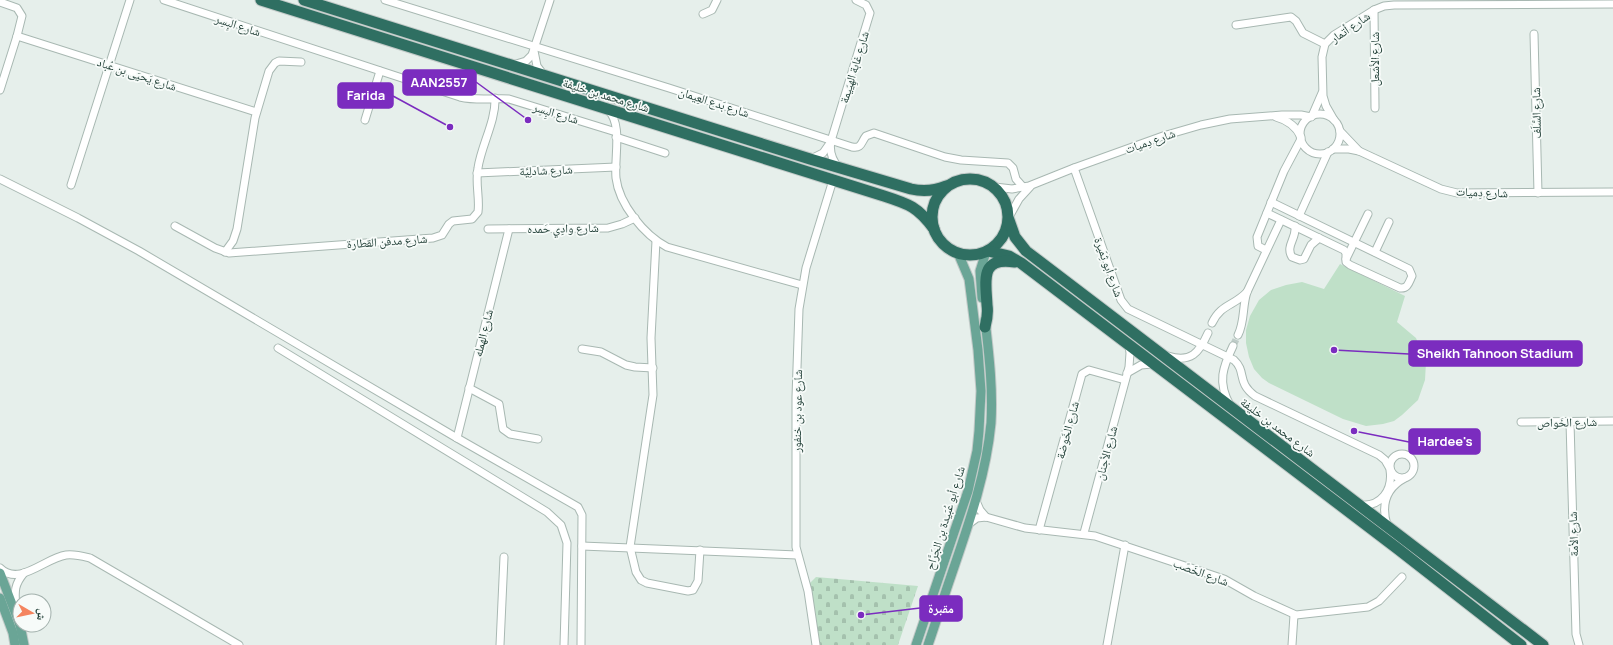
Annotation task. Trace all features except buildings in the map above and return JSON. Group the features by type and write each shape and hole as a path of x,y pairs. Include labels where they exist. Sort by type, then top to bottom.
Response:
{"highway":[{"name":"شارع محمد بن خليفة","path":"261,0 607,108 912,206 924,216 934,229"},
{"name":"شارع محمد بن خليفة","path":"304,0 810,159 921,192 930,192 946,186"},
{"path":"987,251 1002,238 1006,230 1009,219 1007,206 1003,195 995,186 984,180 971,178 958,180 946,186 938,195 933,206 932,217 934,229 943,244 958,253 967,255 987,251 1009,256 1021,263 1404,554 1521,645"},
{"name":"شارع محمد بن خليفة","path":"1009,219 1015,236 1026,251 1543,645"},
{"path":"985,327 988,308 985,280 988,270 1001,261 1006,260 1021,263"}],"main road":[{"name":"شارع أبو عُبَيدة بن الجَرَّاح","path":"928,645 970,523 985,464 991,408 990,363 980,271 987,251"},
{"name":"شارع أبو عُبَيدة بن الجَرَّاح","path":"916,645 968,491 977,452 981,390 978,350 968,279 958,253"},
{"path":"0,573 12,602"},
{"path":"0,598 13,633 15,645"},
{"path":"22,633 24,645"}],"street":[{"path":"71,185 108,65 130,0"},
{"name":"شارع البِسِر","path":"164,0 460,97 479,100 495,98 509,99 616,134 633,143 666,153"},
{"name":"شارع بَدع العِيمان","path":"385,0 535,49 669,88 852,148 858,148 866,136 874,133 949,158 1006,162 1012,166 1015,177 1024,188"},
{"path":"513,65 526,61 535,49 550,0"},
{"path":"703,14 712,10 717,0"},
{"name":"شارع غابة الهِيَيمة","path":"839,168 832,158 830,149 831,141 870,14 866,4 856,0"},
{"path":"0,2 13,6 20,11 21,20 0,90"},
{"name":"شارع أتمار","path":"1334,120 1326,106 1323,91 1322,57 1325,44 1329,39 1374,10 1389,5 1536,2 1613,4"},
{"name":"شارع الأشعل","path":"1374,10 1375,108"},
{"path":"1236,25 1291,17 1296,21 1298,27 1303,33 1325,44"},
{"name":"شارع السَّلَف","path":"1534,34 1538,193"},
{"name":"شارع يَحيَى بن عُباد","path":"17,36 256,112"},
{"path":"535,49 537,66 543,74"},
{"path":"225,252 233,241 238,229 256,112 272,66 280,61 301,62"},
{"path":"365,120 380,71"},
{"name":"شارع أتمار","path":"1311,116 1323,91"},
{"name":"شارع مدفن القطارة","path":"175,226 225,252 438,237 446,232 449,224 453,221 468,220 476,216 479,208 477,173 494,110 495,98"},
{"path":"607,108 613,114 616,134 616,168 618,187 621,196 625,205 635,218 656,241 675,249 802,285"},
{"path":"1266,250 1258,246 1256,240 1271,202 1301,138 1302,126 1311,116 1324,114 1334,120 1340,131 1340,138 1337,144 1330,151 1299,216"},
{"name":"شارع دِميات","path":"995,186 1012,189 1024,188 1074,168 1163,136 1201,125 1230,119 1272,116 1311,116"},
{"name":"شارع دِميات","path":"1272,116 1290,123 1301,138"},
{"path":"616,134 625,118 633,117"},
{"name":"شارع دِميات","path":"1340,131 1359,151"},
{"path":"1301,138 1307,148 1312,152 1322,154 1330,151"},
{"name":"شارع غابة الهِيَيمة","path":"810,159 823,153 831,141"},
{"name":"شارع دِميات","path":"1330,151 1349,149 1359,151 1449,191 1465,193 1613,192"},
{"name":"شارع شادلِيَّة","path":"477,173 616,168"},
{"name":"شارع أبو ثِمَيرة","path":"1074,168 1124,305 1133,312 1228,356 1238,363 1243,384 1255,396 1379,455 1385,460 1389,469"},
{"path":"0,179 78,218 139,251 457,438 578,507 582,515 581,645"},
{"name":"شارع عود بن خنفور","path":"816,645 808,591 797,555 796,397 799,309 802,285 833,180"},
{"name":"شارع دِميات","path":"1009,219 1018,199 1033,185"},
{"path":"1267,213 1344,250 1346,253 1346,262 1350,265 1400,288 1407,287 1412,276 1409,269 1271,202"},
{"path":"1346,259 1368,214"},
{"name":"شارع وادِي حَمده","path":"488,229 608,228 635,218"},
{"path":"1238,336 1242,326 1244,304 1247,292 1281,220"},
{"path":"1375,252 1389,222"},
{"path":"1295,226 1295,233 1289,248 1292,257 1300,260 1304,259 1311,245 1319,238"},
{"name":"شارع الهمله","path":"457,438 509,229"},
{"path":"656,241 652,322 652,395 630,547 636,572 641,580 647,583 688,591 693,590 698,581 700,550"},
{"path":"1212,323 1217,313 1226,306 1238,301 1247,292"},
{"path":"1226,306 1236,308 1244,315"},
{"path":"1197,353 1203,345 1208,333"},
{"name":"شارع الأجنان","path":"1084,533 1130,360 1129,346"},
{"path":"1222,376 1225,363 1233,346"},
{"path":"278,348 552,516 561,526 567,543 564,645"},
{"path":"582,349 601,352 626,365 653,368"},
{"path":"1164,355 1179,358 1190,356 1203,350 1214,353 1220,363 1225,394 1232,408"},
{"path":"1126,376 1141,365 1152,364"},
{"name":"شارع الخَوضة","path":"1040,530 1082,374 1085,371 1093,370 1126,376"},
{"path":"469,388 499,404 503,429 510,434 538,440"},
{"name":"شارع الخَواص","path":"1521,422 1613,421"},
{"name":"شارع الأمة","path":"1570,422 1576,634 1579,645"},
{"path":"1360,505 1369,506 1379,501 1388,493 1394,485 1413,471 1413,461 1406,454 1396,455 1390,461 1389,469 1391,482 1388,493 1384,508 1387,525"},
{"name":"شارع أبو ثِمَيرة","path":"1379,455 1396,455"},
{"path":"1389,469 1396,477 1405,478"},
{"path":"976,501 980,510 986,517"},
{"path":"970,523 977,518 986,517"},
{"name":"شارع الخَصَب","path":"986,517 1018,526 1040,530 1084,533 1125,545 1230,581 1254,596 1294,615 1301,616 1368,607 1379,601 1402,577"},
{"path":"1107,645 1125,545"},
{"path":"582,546 797,555"},
{"path":"0,568 5,573 16,575 24,573 64,555 77,554 90,558 239,645"},
{"path":"500,645 504,557"},
{"path":"14,593 17,582 24,573"},
{"path":"1292,645 1294,615"}],"green space":[{"path":"1340,264 1405,296 1397,322 1416,338 1426,362 1425,380 1418,400 1394,421 1366,426 1343,419 1269,383 1254,369 1249,357 1246,343 1246,330 1250,316 1259,300 1271,290 1302,282 1324,289"},
{"path":"816,577 918,586 898,645 817,645 808,585"}],"tunnel":[{"path":"1233,346 1238,335"}],"place":[{"name":"AAN2557","path":"528,120"},
{"name":"Farida","path":"450,127"},
{"name":"Sheikh Tahnoon Stadium","path":"1334,350"},
{"name":"Hardee's","path":"1354,431"},
{"name":"مقبرة","path":"861,615"}]}
